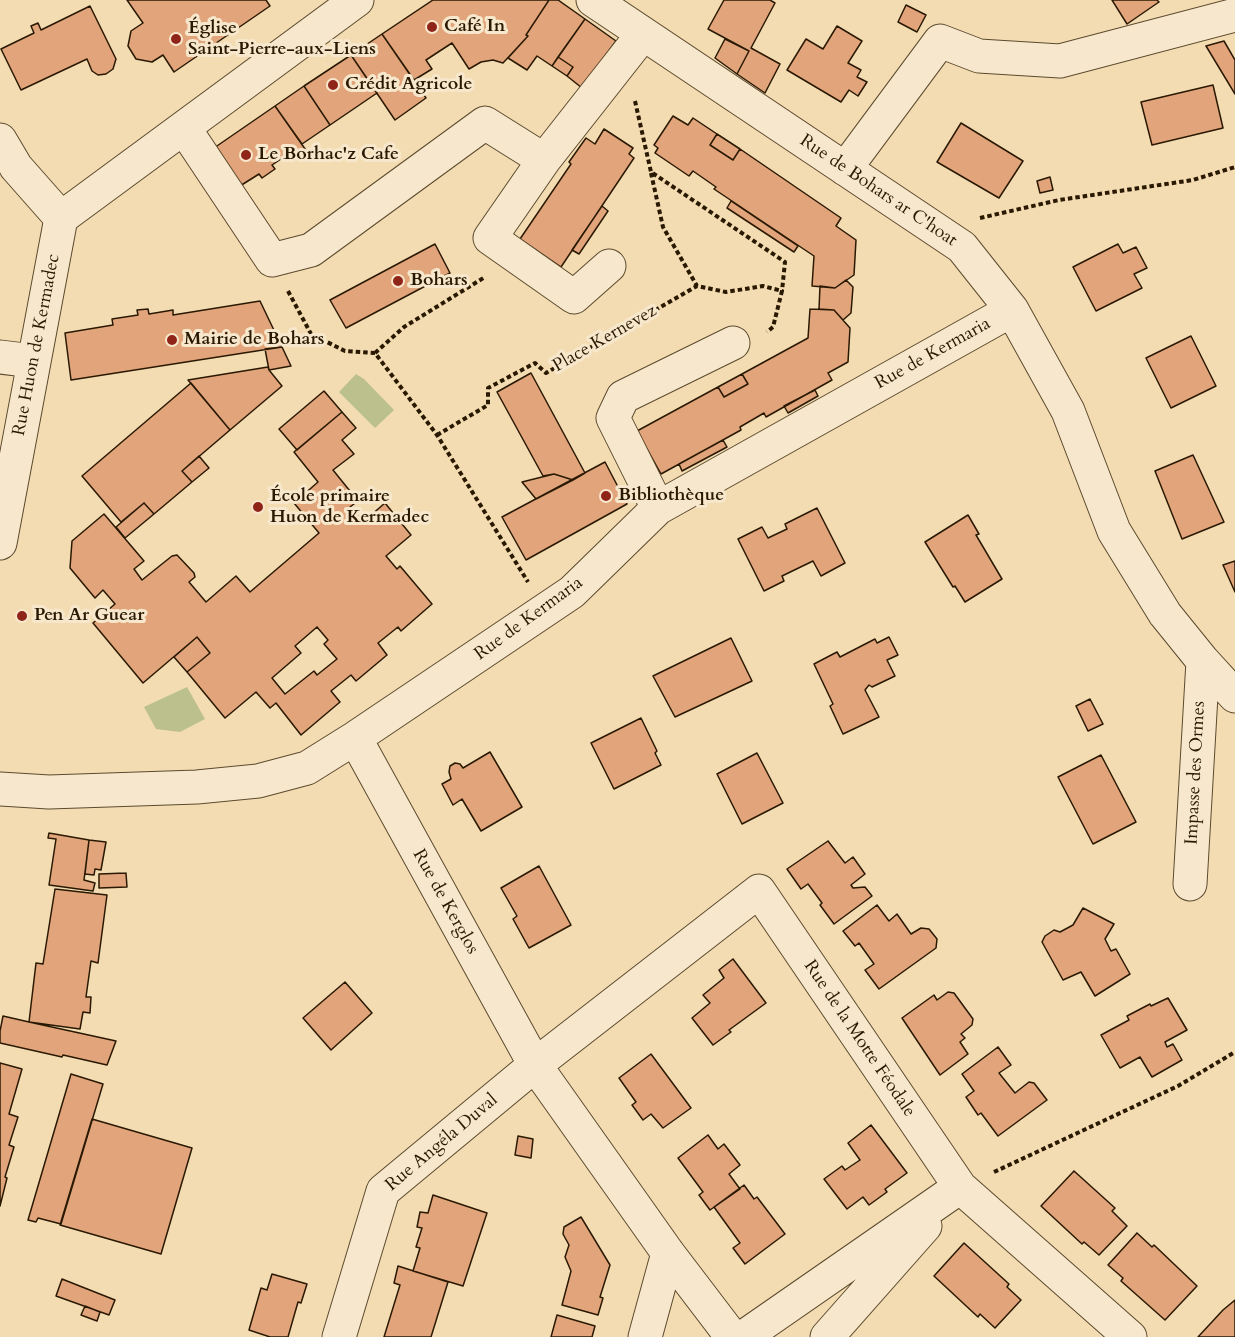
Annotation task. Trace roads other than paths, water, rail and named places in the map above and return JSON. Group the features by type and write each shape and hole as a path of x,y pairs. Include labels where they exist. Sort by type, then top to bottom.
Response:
{"street":[{"path":"0,140 16,167 61,218 357,0"},
{"name":"Rue de Bohars ar C'hoat","path":"592,0 635,44 845,169 962,247 1012,310 1068,411 1114,531 1165,614 1235,696"},
{"path":"845,169 940,41 979,56 1060,61 1235,15"},
{"path":"609,266 574,297 490,238 544,160 635,44"},
{"path":"184,128 272,260 311,250 485,123 544,160"},
{"name":"Rue Huon de Kermadec","path":"0,543 61,218"},
{"name":"Rue de Kermaria","path":"0,789 49,792 197,787 258,781 307,768 572,592 658,508 1012,310"},
{"path":"658,508 613,417 623,398 733,343"},
{"path":"0,357 33,362"},
{"name":"Impasse des Ormes","path":"1190,884 1203,661"},
{"name":"Rue de Kerglos","path":"355,738 535,1065 668,1253 732,1337"},
{"name":"Rue de la Motte Féodale","path":"535,1065 759,891 960,1186 1130,1337"},
{"name":"Rue Angéla Duval","path":"339,1337 382,1191 535,1065"},
{"path":"749,1337 748,1334 960,1186"},
{"path":"827,1337 960,1186"},
{"path":"645,1337 668,1253"}],"place":[{"name":"Café In","path":"432,27"},
{"name":"Église Saint-Pierre-aux-Liens","path":"176,39"},
{"name":"Crédit Agricole","path":"333,85"},
{"name":"Le Borhac'z Cafe","path":"246,155"},
{"name":"Bohars","path":"398,281"},
{"name":"Mairie de Bohars","path":"172,340"},
{"name":"Bibliothèque","path":"606,496"},
{"name":"École primaire Huon de Kermadec","path":"258,507"},
{"name":"Pen Ar Guear","path":"22,616"}]}
